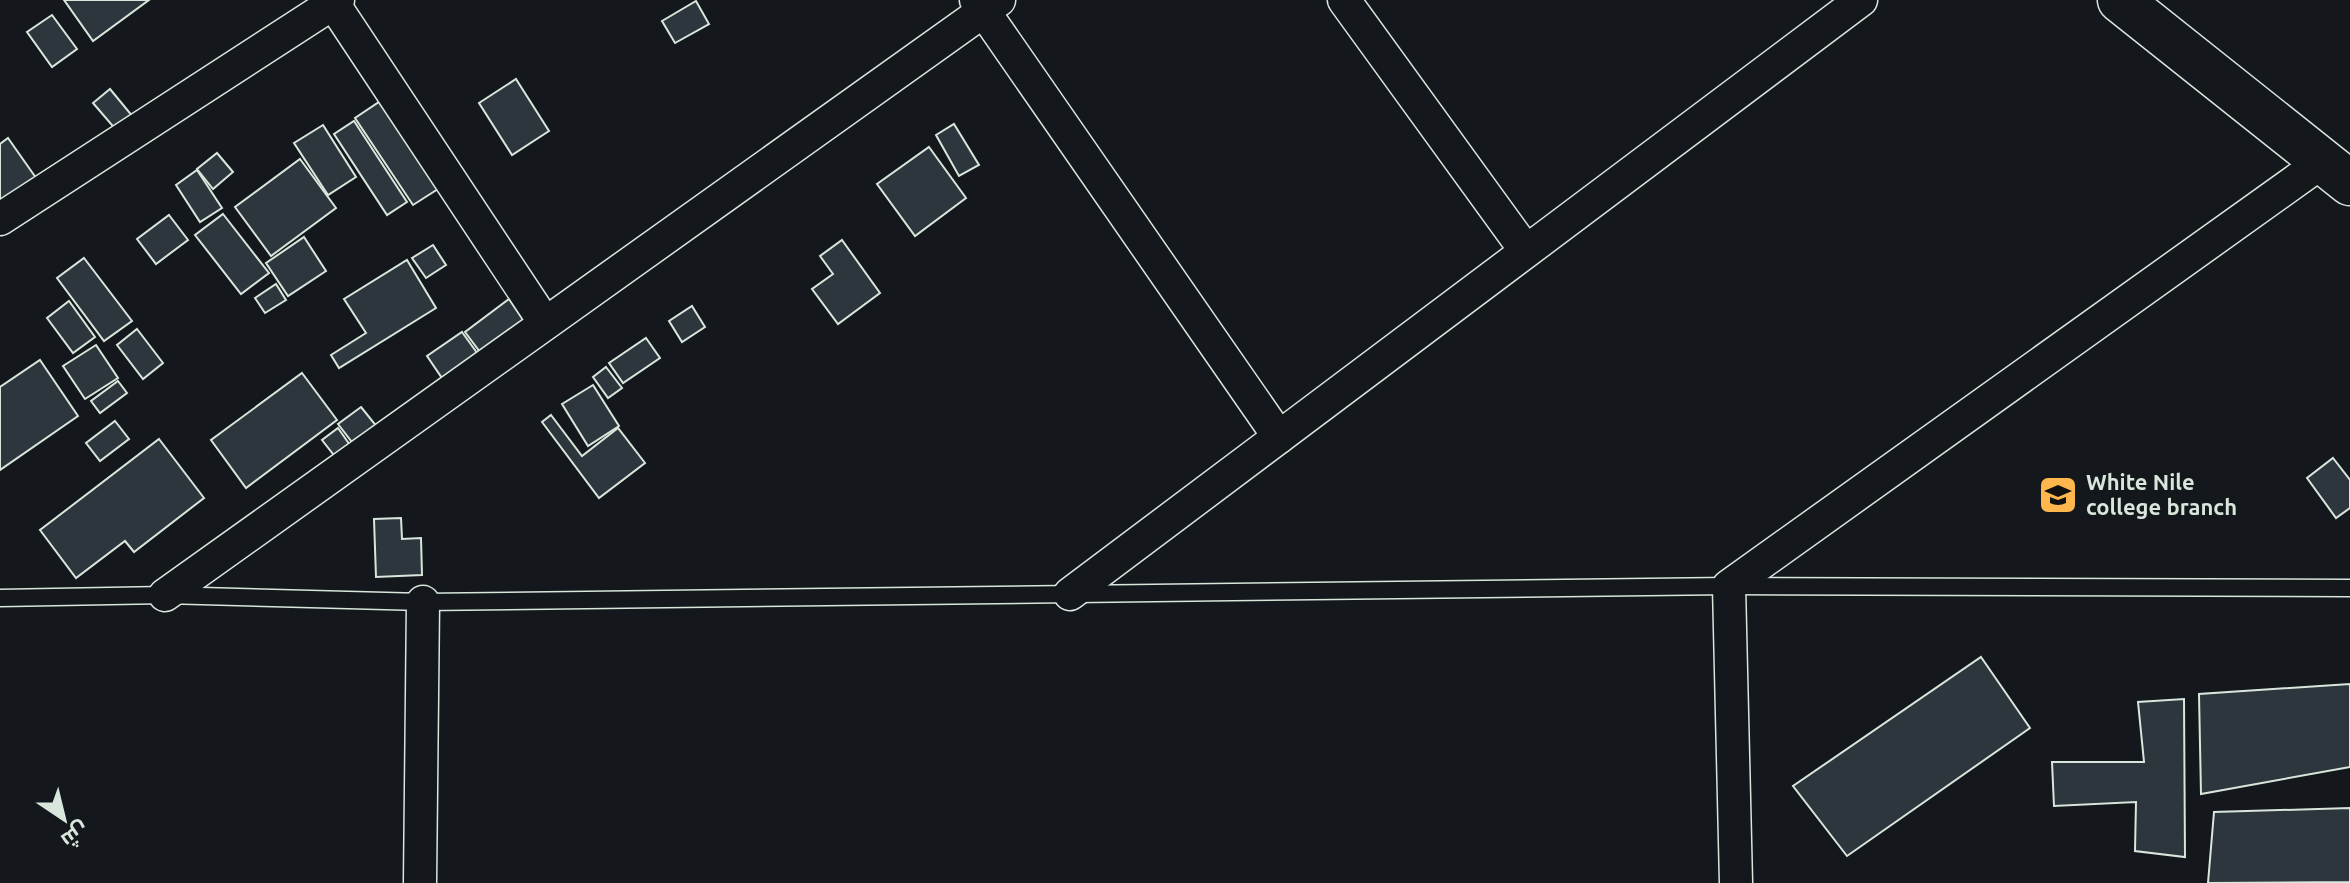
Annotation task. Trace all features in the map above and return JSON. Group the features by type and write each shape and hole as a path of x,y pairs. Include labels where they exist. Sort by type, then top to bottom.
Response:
{"main road":[{"path":"2120,0 2336,173"}],"street":[{"path":"1344,0 1526,251"},
{"path":"1070,594 1861,0"},
{"path":"0,219 335,2 545,323"},
{"path":"165,595 986,4 1279,437"},
{"path":"1736,883 1729,586 2336,173"},
{"path":"420,883 423,602"}],"lane":[{"path":"0,598 165,595 423,602 1729,586 2350,588"}],"building":[{"path":"64,0 149,0 93,41"},
{"path":"696,1 709,24 675,43 662,21"},
{"path":"52,15 77,49 52,67 27,32"},
{"path":"516,79 549,131 512,155 479,103"},
{"path":"110,89 134,118 117,131 93,103"},
{"path":"379,102 438,189 413,205 355,118"},
{"path":"354,121 407,202 387,215 334,134"},
{"path":"954,124 979,165 959,176 936,135"},
{"path":"323,125 356,177 328,195 294,143"},
{"path":"8,138 41,185 7,209 0,199 0,144"},
{"path":"929,147 966,198 915,236 877,184"},
{"path":"217,153 233,172 213,189 197,169"},
{"path":"300,159 336,208 271,256 235,207"},
{"path":"197,170 222,208 200,222 176,185"},
{"path":"223,214 269,273 241,294 195,235"},
{"path":"169,215 188,240 156,264 137,239"},
{"path":"304,237 326,271 288,296 266,263"},
{"path":"842,240 880,293 838,324 812,289 833,274 820,256"},
{"path":"433,245 446,265 426,278 412,258"},
{"path":"84,258 132,321 104,341 57,278"},
{"path":"407,260 436,308 339,368 331,355 366,333 344,299"},
{"path":"276,284 286,300 265,313 255,298"},
{"path":"509,299 526,324 483,356 465,332"},
{"path":"69,301 95,337 73,353 47,318"},
{"path":"692,306 705,327 682,342 669,321"},
{"path":"137,329 163,363 143,379 117,345"},
{"path":"462,332 480,357 444,381 427,356"},
{"path":"646,338 660,358 623,383 609,363"},
{"path":"96,345 118,378 85,399 63,366"},
{"path":"40,360 78,416 0,470 0,387"},
{"path":"606,367 622,388 608,398 593,377"},
{"path":"302,373 337,420 246,488 211,440"},
{"path":"118,381 127,393 100,413 91,401"},
{"path":"593,385 619,426 588,446 562,404"},
{"path":"361,407 378,428 355,446 338,424"},
{"path":"551,415 582,456 618,428 645,463 599,498 542,422"},
{"path":"115,421 129,439 100,461 86,443"},
{"path":"338,428 352,448 337,459 322,440"},
{"path":"159,439 204,498 134,552 125,541 76,578 40,530"},
{"path":"2333,458 2350,480 2350,508 2336,518 2307,478"},
{"path":"401,518 402,539 421,538 422,575 376,577 374,519"},
{"path":"1981,657 2030,728 1847,856 1793,786"},
{"path":"2350,684 2350,767 2201,794 2199,694"},
{"path":"2184,699 2185,857 2135,851 2136,802 2054,806 2052,762 2144,762 2138,702"},
{"path":"2350,808 2350,882 2208,883 2214,812"}],"place":[{"name":"White Nile college branch","path":"2058,495"}]}
